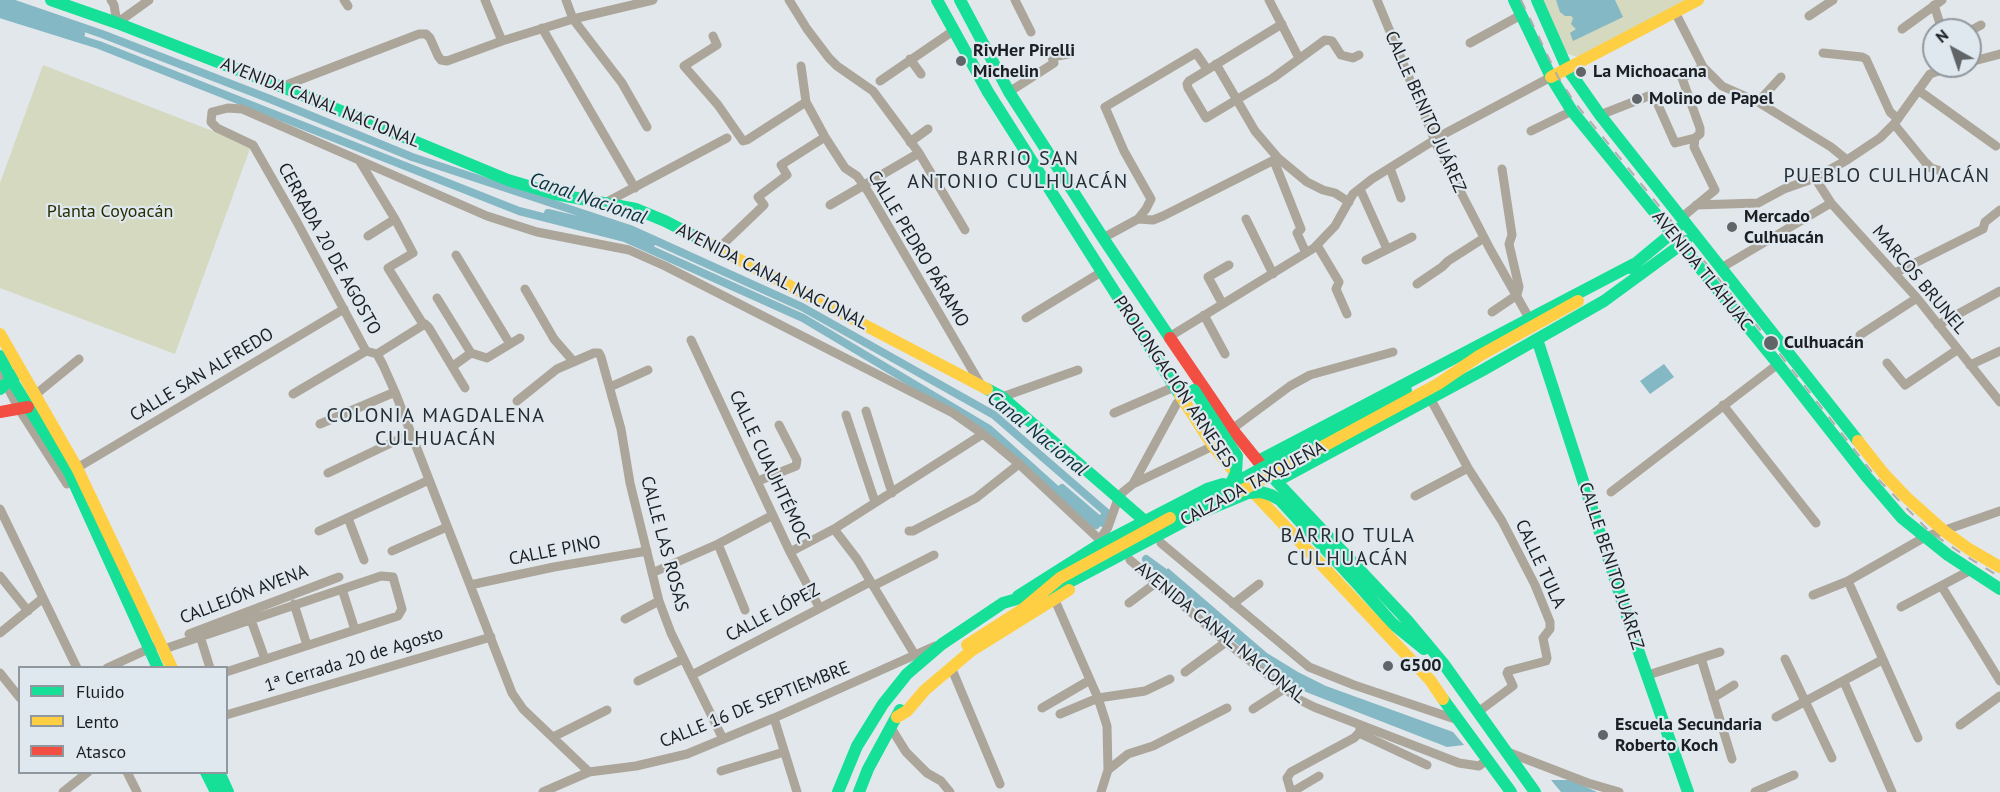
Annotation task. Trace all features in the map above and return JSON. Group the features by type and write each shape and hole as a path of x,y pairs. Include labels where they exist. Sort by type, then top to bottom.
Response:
{"main road":[{"name":"AVENIDA CANAL NACIONAL","path":"51,0 117,23 281,87 508,180 555,194 636,209 665,221 1002,397 1146,522"},
{"name":"PROLONGACIÓN ARNESES","path":"937,0 994,101 1213,446 1237,475 1417,665 1460,721 1484,759 1512,792"},
{"name":"PROLONGACIÓN ARNESES","path":"960,0 1009,92 1103,238 1232,429 1258,461 1407,620 1443,663 1534,792"},
{"name":"AVENIDA TLÁHUAC","path":"1514,0 1551,77 1572,111 1778,364 1836,440 1902,518 1925,537 2000,589"},
{"name":"AVENIDA TLÁHUAC","path":"1537,0 1567,68 1600,115 1884,474 1944,531 2000,567"},
{"path":"1551,77 1698,0"},
{"name":"CALZADA TAXQUEÑA","path":"1013,599 1032,596 1062,586 1438,384 1479,356 1530,326 1617,280 1683,221"},
{"name":"CALZADA TAXQUEÑA","path":"859,792 868,769 901,708 921,685 967,645 1023,609 1060,578 1406,390 1434,377 1512,351 1537,339 1627,286 1694,235"},
{"path":"1112,251 1133,298 1237,456 1236,473 1232,483 1224,490"},
{"name":"CALZADA TAXQUEÑA","path":"1258,461 1635,264"},
{"path":"0,334 8,379 35,395 77,468 156,647 158,666"},
{"name":"CALLE BENITO JUÁREZ","path":"1537,339 1688,792"},
{"name":"CALZADA TAXQUEÑA","path":"1277,481 1484,370 1512,351"},
{"path":"0,356 8,379 24,408 69,472 156,647 170,666"},
{"path":"0,412 24,408"},
{"path":"1836,440 1850,429"},
{"path":"1290,444 1286,450 1287,460 1295,467 1306,466"},
{"name":"CALZADA TAXQUEÑA","path":"838,792 857,746 883,704 907,674 942,644 985,613 1013,599 1099,543 1146,522 1207,489 1223,484 1234,486 1238,483 1237,475"},
{"path":"1207,489 1216,493 1219,498 1220,506 1217,512"},
{"path":"1200,513 1248,493 1260,492 1271,495 1280,501 1392,623 1443,663"},
{"name":"CALZADA TAXQUEÑA","path":"894,723 926,690 970,651 1054,598 1254,493"},
{"path":"208,774 216,792"},
{"path":"220,774 228,792"}],"street":[{"path":"111,0 117,23 149,0"},
{"path":"485,0 502,40"},
{"path":"566,0 573,19 622,83 647,127"},
{"path":"281,87 419,34 426,34 441,60 447,61 542,28 653,0"},
{"path":"789,0 829,58 873,91 919,153 964,230"},
{"path":"1015,0 1031,32"},
{"path":"1269,0 1299,58"},
{"name":"CALLE BENITO JUÁREZ","path":"1377,0 1434,140 1484,238 1529,318"},
{"path":"1809,16 1833,0"},
{"path":"1902,29 1938,2 1940,18"},
{"path":"1675,12 1703,67 1722,86 1758,102 1823,141 1847,160"},
{"path":"1470,43 1521,15"},
{"path":"1282,24 1189,81 1187,84 1206,118 1237,101 1325,40 1332,40 1341,56 1353,58 1359,55"},
{"path":"542,28 635,188"},
{"path":"880,81 953,31"},
{"path":"714,36 717,45 684,66 718,105 743,141 806,102"},
{"path":"1103,238 1138,219 1151,198 1124,151 1105,107 1196,53 1212,67 1276,160 1301,229 1297,233 1306,253"},
{"path":"1823,53 1866,59 1896,122 1925,162 1931,168 1941,171"},
{"path":"1009,92 1054,63 1052,57 1069,54"},
{"path":"1982,59 2000,54"},
{"path":"910,59 921,74"},
{"name":"CALLE PEDRO PÁRAMO","path":"801,66 806,102 825,137 845,168 857,176 864,186 981,385"},
{"path":"1600,115 1651,95 1655,98 1675,143 1695,138 1700,134 1700,128 1682,78 1703,67"},
{"path":"1169,337 1317,245 1335,226 1348,202 1360,189 1390,168 1434,140 1551,77"},
{"path":"1758,102 1781,77"},
{"path":"1696,205 1760,202 1784,189 1815,178 1866,148 1896,122 1927,78"},
{"path":"1918,90 1996,146"},
{"name":"CERRADA 20 DE AGOSTO","path":"359,160 242,109 228,108 212,112 211,122 217,128 253,146 366,351 377,354 395,392 512,693 523,709 589,772"},
{"path":"1531,131 1572,111"},
{"path":"910,142 928,129"},
{"path":"718,249 764,205 758,197 787,175 781,165 825,137"},
{"path":"605,203 727,138"},
{"path":"1683,221 1696,205 1715,190 1694,147 1695,138"},
{"path":"830,205 919,153"},
{"path":"359,160 413,253 388,268 465,388"},
{"path":"359,160 497,219 537,232 629,250 936,404 983,434 1019,464 1099,543 1123,492 1133,484 1213,446"},
{"path":"1138,219 1153,220 1276,160"},
{"path":"1276,160 1307,182 1335,193 1348,202"},
{"path":"1390,168 1401,198"},
{"path":"1492,312 1517,295 1519,287 1509,244 1512,235 1502,170"},
{"name":"MARCOS BRUNEL","path":"1815,178 1831,203 1896,273 1970,366 1998,397"},
{"path":"1360,189 1387,249"},
{"path":"1721,268 1831,203"},
{"path":"1896,273 1983,229 1985,222 2000,210"},
{"path":"368,237 395,219"},
{"path":"1246,219 1273,274"},
{"path":"1366,260 1412,237"},
{"path":"1417,284 1484,238"},
{"path":"1317,245 1339,282 1336,289 1347,314"},
{"path":"456,255 510,344"},
{"path":"1222,303 1208,277 1228,265"},
{"path":"1026,318 1103,271"},
{"path":"517,401 552,372 574,362 554,339 525,290"},
{"path":"1938,325 2000,291"},
{"path":"437,298 471,353 487,358 520,338"},
{"path":"1860,335 1917,298"},
{"name":"CALLE SAN ALFREDO","path":"77,468 344,309"},
{"path":"1204,315 1225,354"},
{"path":"377,354 426,326"},
{"name":"CALLE CUAUHTÉMOC","path":"692,340 790,552 819,607"},
{"path":"1887,363 1905,385 1957,350"},
{"path":"292,394 366,351"},
{"path":"1970,366 2000,351"},
{"path":"1232,429 1310,375 1393,352"},
{"path":"453,366 471,353"},
{"name":"CALLE LAS ROSAS","path":"574,362 594,353 599,353 601,357 621,429 630,483 659,601 683,659 723,739"},
{"path":"35,395 79,359"},
{"path":"1611,492 1778,364"},
{"path":"610,387 648,370"},
{"path":"1002,397 1078,370"},
{"path":"1114,412 1174,387"},
{"path":"320,424 395,392"},
{"name":"CALLE TULA","path":"1430,398 1468,468 1502,521 1535,585 1549,619 1550,629 1543,638 1546,661 1508,671 1513,686 1479,712"},
{"path":"1133,484 1177,403"},
{"path":"1723,405 1816,523"},
{"path":"866,411 892,493"},
{"path":"846,415 875,502"},
{"path":"758,481 796,466 797,460 779,425"},
{"path":"328,473 410,434"},
{"path":"790,552 834,529 983,434"},
{"path":"909,531 914,531 976,498 1019,464"},
{"path":"1415,496 1468,468"},
{"path":"319,531 429,480"},
{"path":"0,509 76,666"},
{"path":"1813,595 1848,581 1925,537 2000,511"},
{"path":"652,573 718,544 773,515"},
{"path":"348,518 364,560"},
{"path":"392,551 447,527"},
{"path":"834,529 857,559 915,655"},
{"name":"AVENIDA CANAL NACIONAL","path":"1161,543 1318,672 1460,721"},
{"path":"718,544 745,610"},
{"name":"CALLE PINO","path":"470,585 554,567 647,552"},
{"name":"CALLE LÓPEZ","path":"692,675 819,607 934,555"},
{"name":"AVENIDA CANAL NACIONAL","path":"1130,560 1284,689 1314,707 1360,729 1459,763 1484,759"},
{"path":"1901,607 1971,570"},
{"path":"0,576 28,611"},
{"path":"112,666 156,647 251,620 381,576 393,577 402,609 400,615 228,671"},
{"name":"CALLEJÓN AVENA","path":"156,647 339,577"},
{"path":"1848,581 1918,738"},
{"path":"1129,603 1157,582"},
{"path":"1233,604 1259,584"},
{"path":"1942,587 2000,681"},
{"path":"342,589 355,630"},
{"path":"0,633 44,598"},
{"path":"1054,598 1098,698 1107,726 1108,770 1101,792"},
{"path":"625,619 659,601"},
{"path":"294,604 307,645"},
{"path":"251,620 265,659"},
{"path":"200,636 209,666"},
{"name":"1ª Cerrada 20 de Agosto","path":"228,714 491,637"},
{"path":"1185,672 1226,642"},
{"name":"CALLE 16 DE SEPTIEMBRE","path":"543,792 589,772 663,761 687,754 942,644"},
{"path":"152,666 156,647"},
{"path":"1648,675 1720,652"},
{"path":"1701,658 1732,759"},
{"path":"638,681 683,659"},
{"path":"1785,659 1832,758"},
{"path":"1776,717 1882,660"},
{"path":"951,667 1000,784"},
{"path":"0,673 18,696"},
{"path":"1042,708 1090,680"},
{"path":"1060,714 1098,698 1144,691 1170,680"},
{"path":"1844,682 1892,792"},
{"path":"1713,698 1734,685"},
{"path":"1253,709 1284,689"},
{"path":"1960,725 2000,696"},
{"path":"1108,770 1128,754 1153,746 1227,708"},
{"path":"553,738 607,710"},
{"path":"774,718 797,792"},
{"path":"894,723 906,752 927,773 941,781 950,792"},
{"path":"1319,776 1292,792 1287,778 1288,775 1325,752 1354,738 1360,729 1427,765"},
{"path":"1504,750 1588,783 1618,792"},
{"path":"721,771 784,752"},
{"path":"63,792 82,774"},
{"path":"128,774 137,792"},
{"path":"202,774 210,792"},
{"path":"1755,792 1794,775"}],"green space":[{"path":"1542,0 1687,0 1578,57 1565,53"},
{"name":"Planta Coyoacán","path":"43,65 251,146 175,354 0,288 0,183"}],"water":[{"path":"1556,0 1615,0 1623,17 1573,41 1570,33 1576,29 1571,24 1573,18 1560,12"},
{"path":"1664,364 1674,377 1650,394 1640,381"},
{"path":"1168,568 1267,653 1298,672 1326,686 1453,732 1464,745 1447,747 1306,692 1259,663 1160,577"},
{"path":"1551,780 1571,780 1597,792 1561,792"}],"waterway":[{"name":"Canal Nacional","path":"0,14 99,45 519,211 625,238 803,318 989,429 1096,525 1107,513 994,415 802,307 630,229 412,157 102,34 3,0"},
{"name":"Canal Nacional","path":"0,6 81,34"},
{"name":"Canal Nacional","path":"548,213 623,231 651,244"},
{"name":"Canal Nacional","path":"1062,488 1103,523"},
{"name":"Canal Nacional","path":"1146,559 1172,578"}],"railway":[{"path":"1521,0 1558,77 1575,103 1771,343 1875,476 1930,532 2000,577"}],"traffic: fast":[{"path":"51,0 300,94 508,180 555,194 636,209 700,239"},
{"path":"937,0 988,92 1180,395"},
{"path":"960,0 1009,92 1170,338"},
{"path":"1514,0 1551,77 1572,111 1866,476 1902,518 1948,555 2000,589"},
{"path":"1537,0 1567,68 1600,115 1858,441"},
{"path":"1630,268 1677,229"},
{"path":"1277,481 1483,370 1604,301 1686,241"},
{"path":"1258,461 1634,264"},
{"path":"1537,339 1637,647 1688,792"},
{"path":"0,356 11,379 69,472 157,666"},
{"path":"0,389 17,374"},
{"path":"987,389 1002,397 1146,522"},
{"path":"1194,390 1237,456 1236,473 1231,483 1223,490"},
{"path":"1170,518 1406,390"},
{"path":"1261,465 1407,620 1443,663 1535,792"},
{"path":"1018,596 1097,546 1207,489 1223,484 1232,487"},
{"path":"1200,513 1248,493 1261,492 1271,495 1280,500 1362,589"},
{"path":"838,792 857,746 883,704 907,674 942,644 1003,603 1062,586 1200,513"},
{"path":"1362,589 1392,623 1424,649"},
{"path":"1443,699 1511,792"},
{"path":"859,792 868,769 900,710"},
{"path":"207,774 216,792"},
{"path":"220,774 228,792"}],"traffic: slow":[{"path":"1551,77 1698,0"},
{"path":"700,239 987,389"},
{"path":"1237,493 1438,384 1479,356 1578,301"},
{"path":"0,334 77,468 171,666"},
{"path":"1180,395 1213,446 1237,475 1430,680 1443,699"},
{"path":"1858,441 1884,474 1944,531 2000,567"},
{"path":"967,645 1023,609 1060,578 1170,518"},
{"path":"897,717 907,711 925,690 971,651 1069,590"}],"traffic: jam":[{"path":"1170,338 1232,429 1261,465"},
{"path":"0,412 28,407"}],"place":[{"name":"RivHer Pirelli Michelin","path":"961,61"},
{"name":"La Michoacana","path":"1581,72"},
{"name":"Molino de Papel","path":"1637,99"},
{"name":"Mercado Culhuacán","path":"1732,227"},
{"name":"Culhuacán","path":"1771,343"},
{"name":"G500","path":"1388,666"},
{"name":"Escuela Secundaria Roberto Koch","path":"1603,735"}],"district":[{"name":"BARRIO SAN ANTONIO CULHUACÁN","path":"1018,170"},
{"name":"PUEBLO CULHUACÁN","path":"1887,176"},
{"name":"COLONIA MAGDALENA CULHUACÁN","path":"436,428"},
{"name":"BARRIO TULA CULHUACÁN","path":"1348,548"}]}
